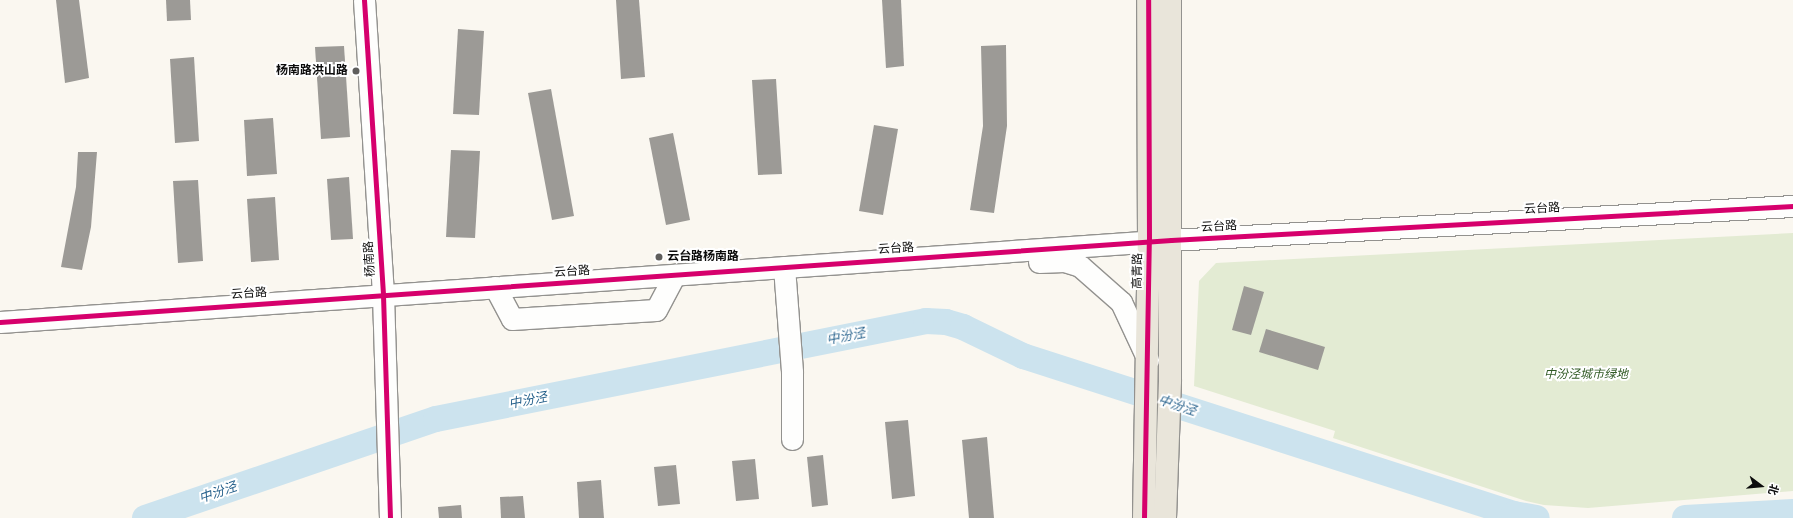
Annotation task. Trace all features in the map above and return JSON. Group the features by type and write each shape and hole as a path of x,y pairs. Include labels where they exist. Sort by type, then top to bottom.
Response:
{"main road":[{"name":"高青路","path":"1148,0 1148,367 1157,432 1165,518"},
{"name":"高青路","path":"1144,518 1157,432 1170,380 1170,0"}],"street":[{"name":"杨南路","path":"364,0 383,295 388,411 390,518"},
{"name":"云台路","path":"0,322 1149,241 1793,206"},
{"path":"983,253 1006,263 1064,261 1080,266 1120,302 1148,367"},
{"path":"784,267 792,372 792,439"},
{"path":"495,287 512,319 656,310 675,274"}],"green space":[{"name":"中汾泾城市绿地","path":"1793,233 1793,491 1588,508 1544,505 1526,501 1333,438 1335,431 1194,386 1199,281 1216,263"}],"building":[{"path":"56,0 79,0 89,78 65,83"},
{"path":"166,0 190,0 191,20 167,21"},
{"path":"616,0 639,0 645,77 621,79"},
{"path":"882,0 901,0 904,66 886,68"},
{"path":"458,29 484,31 479,115 453,114"},
{"path":"1006,45 1007,126 994,213 970,210 983,126 981,46"},
{"path":"344,46 350,137 321,139 315,47"},
{"path":"194,57 199,141 175,143 170,59"},
{"path":"776,79 782,174 758,175 752,80"},
{"path":"551,89 574,216 552,220 528,93"},
{"path":"273,118 277,174 247,176 244,120"},
{"path":"874,125 898,129 883,215 859,211"},
{"path":"673,133 690,220 666,225 649,138"},
{"path":"451,150 480,151 475,238 446,237"},
{"path":"78,152 97,152 91,227 82,270 61,267 76,187"},
{"path":"349,177 353,239 331,240 327,179"},
{"path":"198,180 203,261 178,263 173,181"},
{"path":"275,197 279,260 251,262 247,199"},
{"path":"1244,286 1264,292 1251,335 1232,330"},
{"path":"1266,329 1325,347 1318,370 1259,352"},
{"path":"908,420 915,496 892,499 885,422"},
{"path":"987,437 994,518 969,518 962,440"},
{"path":"823,455 828,505 812,507 807,457"},
{"path":"755,459 759,499 736,501 732,461"},
{"path":"676,465 680,504 658,506 654,467"},
{"path":"601,480 604,518 579,518 577,482"},
{"path":"523,496 525,518 501,518 500,497"},
{"path":"461,505 462,518 439,518 438,507"}],"waterway":[{"name":"中汾泾","path":"145,518 436,419 926,321 946,322 963,327 1023,356 1514,514 1537,518"},
{"name":"中汾泾","path":"1685,518 1793,512"}],"cycle path":[{"path":"364,0 383,295 390,518"},
{"path":"1144,518 1149,241 1148,0"},
{"path":"0,322 1171,240 1793,206"}],"place":[{"name":"杨南路洪山路","path":"356,71"},
{"name":"云台路杨南路","path":"659,257"}]}
